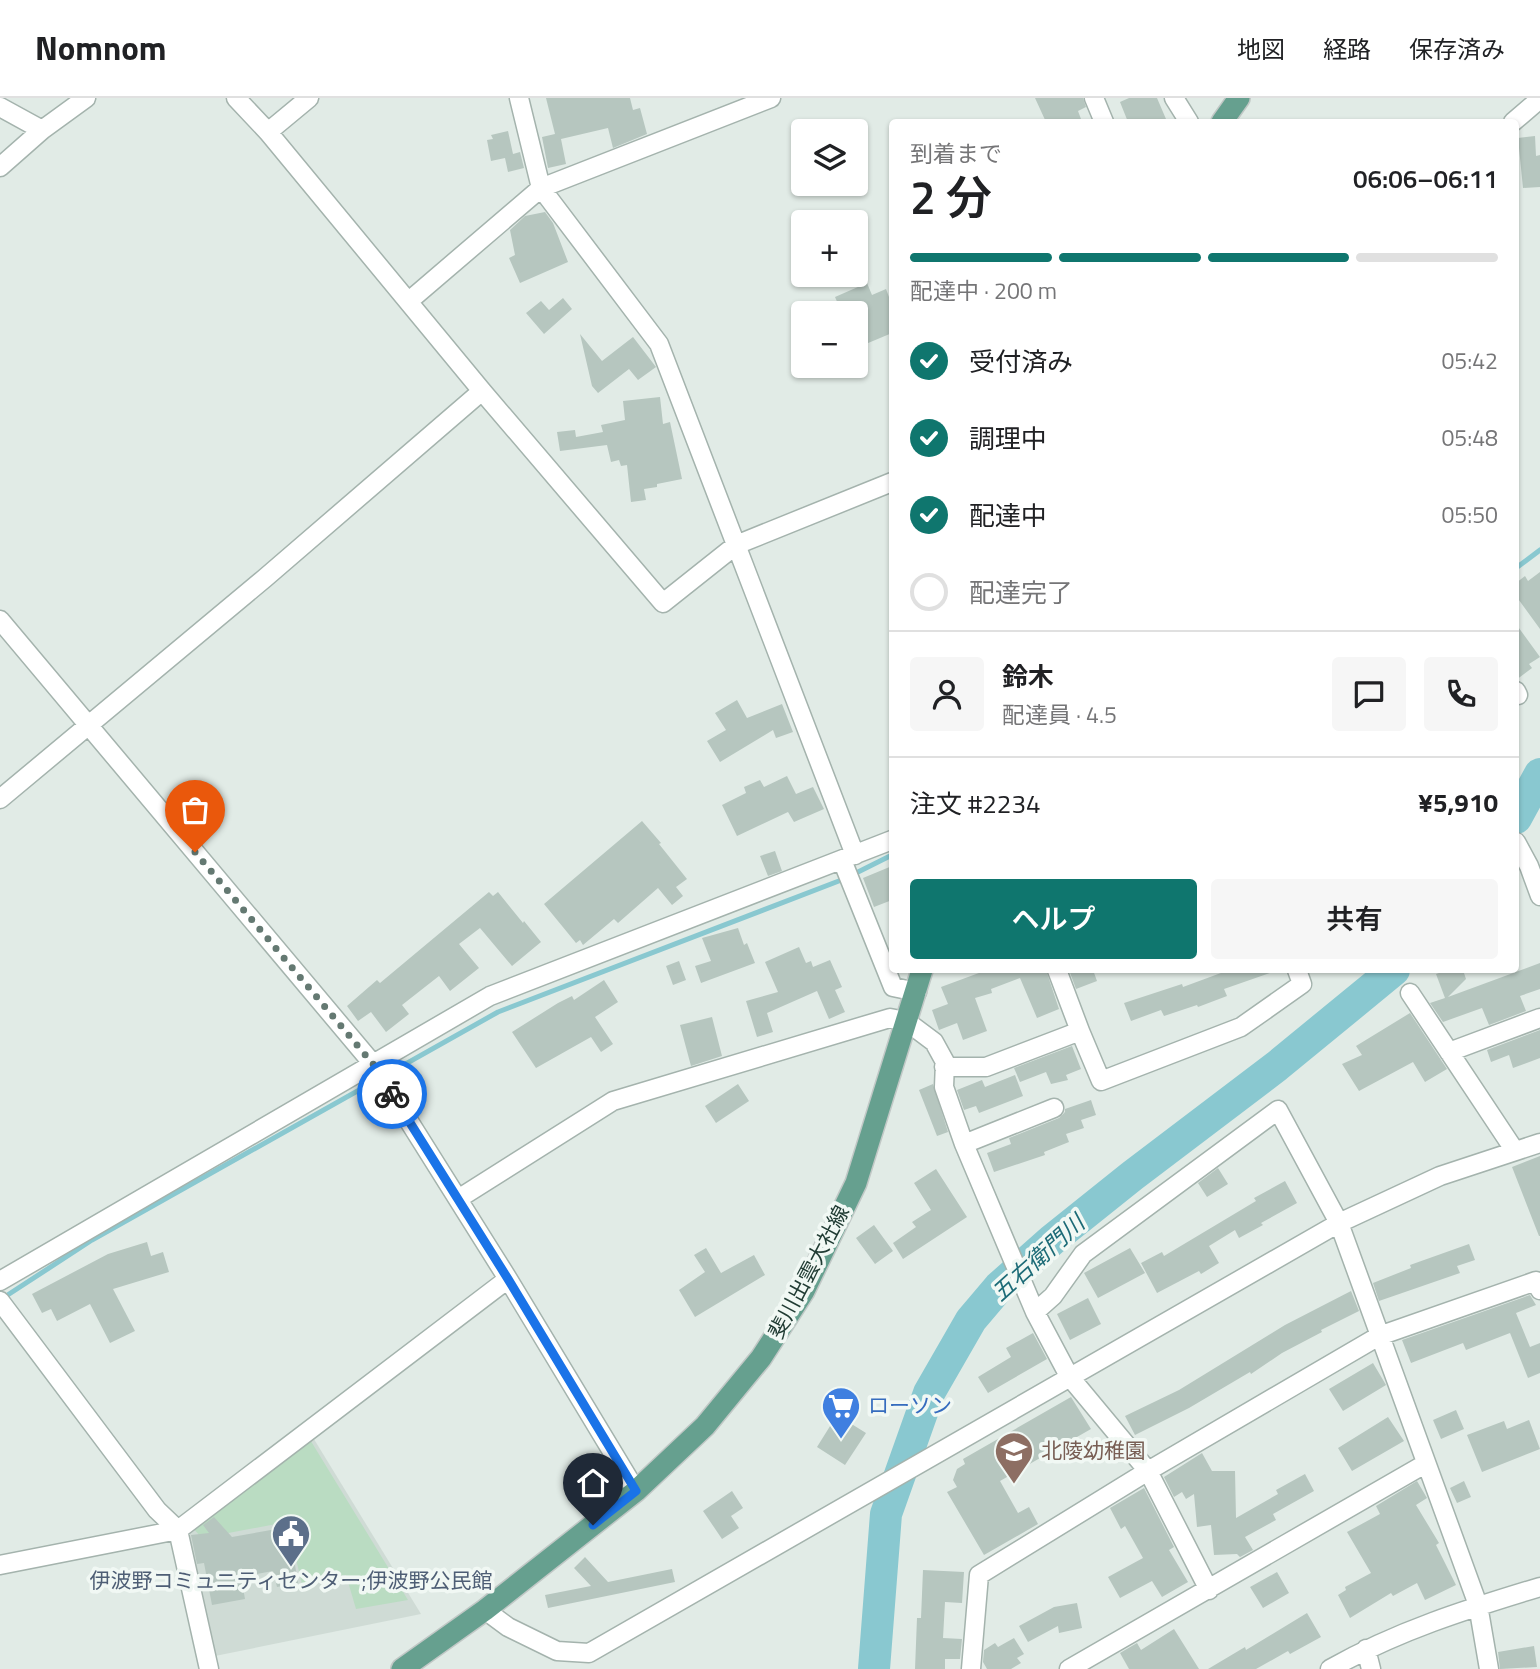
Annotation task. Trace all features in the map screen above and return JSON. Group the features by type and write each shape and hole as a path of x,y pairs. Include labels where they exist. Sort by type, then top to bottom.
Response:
{"main road":[{"path":"1224,119 1239,98"},
{"name":"斐川出雲大社線","path":"402,1669 485,1611 636,1491 705,1426 761,1358 804,1291 856,1183 921,973"}],"street":[{"path":"0,167 42,130 86,98"},
{"path":"236,98 268,132 482,391 663,603 736,545 889,483"},
{"path":"268,132 309,98"},
{"path":"519,98 541,188 659,344 736,545 893,987 917,992"},
{"path":"409,301 541,188 771,98"},
{"path":"1094,98 1103,119"},
{"path":"1174,98 1187,119"},
{"path":"1517,119 1540,99"},
{"path":"0,107 42,130"},
{"path":"0,799 265,578 482,391"},
{"path":"0,620 373,1064 508,1279 636,1491"},
{"path":"0,1281 490,996 889,841"},
{"path":"1519,848 1540,896"},
{"path":"1058,973 1101,1081 1241,1027 1302,984 1298,973"},
{"path":"1410,993 1515,1151"},
{"path":"458,1199 613,1101 890,1018 906,1021 934,1042 945,1062 944,1087 964,1144 1035,1312 1069,1377 1148,1471 1209,1590"},
{"path":"1449,1052 1540,1018"},
{"path":"944,1067 986,1067 1080,1031"},
{"path":"964,1144 1054,1108"},
{"path":"1035,1312 1053,1296 1083,1254 1278,1110 1339,1223 1478,1605 1489,1669"},
{"path":"485,1611 508,1627 557,1651 589,1653 1339,1223 1440,1177 1540,1143"},
{"path":"0,1565 178,1530 508,1279"},
{"path":"971,1669 979,1575 1148,1471 1380,1336 1536,1281 1540,1290"},
{"path":"0,1301 157,1510 178,1530 208,1669"},
{"path":"1069,1669 1425,1464"},
{"path":"1330,1669 1414,1627 1540,1587"},
{"path":"1366,1649 1371,1669"}],"shaded area":[{"name":"伊波野コミュニティセンター;伊波野公民館","path":"309,1431 421,1614 215,1656 182,1528"}],"green space":[{"path":"309,1438 408,1600 356,1609 346,1575 302,1584 287,1522 202,1538 190,1525"}],"building":[{"path":"546,98 630,98 633,110 640,108 647,134 613,148 608,128 561,139 566,164 548,168 542,137 555,134"},
{"path":"1035,98 1083,98 1086,107 1078,111 1081,119 1045,119"},
{"path":"1129,98 1157,98 1166,119 1127,119 1120,102"},
{"path":"508,131 513,154 520,152 524,168 508,172 505,158 491,161 487,140 493,139 491,135"},
{"path":"1535,136 1536,156 1540,155 1540,187 1523,188 1519,138"},
{"path":"545,212 553,223 568,262 520,283 509,258 515,255 510,230 525,216"},
{"path":"868,285 872,295 886,289 889,297 889,334 868,343 868,301 837,301 835,297 858,287"},
{"path":"563,298 572,309 544,334 526,313 541,301 549,310"},
{"path":"580,334 602,361 633,337 656,367 638,380 629,369 598,393 592,386"},
{"path":"660,397 663,424 670,422 682,479 644,489 646,500 631,502 627,465 621,466 619,460 611,462 607,445 560,451 557,432 575,430 576,437 603,432 601,425 625,420 623,401"},
{"path":"1540,572 1540,629 1519,600 1519,581 1525,576 1528,581"},
{"path":"1519,628 1540,657 1529,664 1532,668 1519,678"},
{"path":"737,700 747,718 782,704 793,732 776,738 773,730 720,762 707,741 726,730 715,713"},
{"path":"787,776 796,794 813,787 824,809 794,822 788,812 737,836 722,805 746,793 744,787 760,780 764,787"},
{"path":"642,821 687,879 676,887 683,896 672,905 658,888 618,923 614,919 583,945 580,940 576,943 544,904"},
{"path":"775,851 782,871 768,876 760,856"},
{"path":"889,867 889,901 874,907 863,878"},
{"path":"489,892 493,896 498,892 541,942 512,966 480,928 459,944 479,968 450,991 439,976 402,1005 409,1014 386,1032 371,1012 358,1021 347,1006 377,980 380,983"},
{"path":"738,928 755,963 701,983 695,966 711,961 702,938"},
{"path":"799,947 806,963 811,961 813,967 830,960 842,987 835,990 845,1012 829,1019 817,991 767,1013 773,1032 757,1037 746,1001 778,992 765,962"},
{"path":"679,961 686,980 673,985 666,966"},
{"path":"1540,963 1540,989 1520,996 1526,1011 1489,1025 1482,1008 1443,1022 1430,1003 1445,998 1436,974 1464,973 1466,979 1448,997 1519,973"},
{"path":"979,973 1047,973 1059,1009 1037,1018 1020,978 991,989 992,993 975,998 987,1031 963,1040 957,1023 939,1030 932,1010 948,1004 941,987"},
{"path":"1070,973 1094,973 1097,981 1076,989"},
{"path":"1221,973 1270,973 1224,989 1227,996 1198,1007 1197,1005 1164,1016 1161,1010 1131,1021 1124,1003 1182,984 1183,987"},
{"path":"604,980 618,1002 595,1017 613,1044 601,1052 591,1037 536,1068 512,1032 558,1003 572,996 574,1000"},
{"path":"1410,1013 1447,1069 1425,1082 1413,1062 1359,1091 1342,1064 1362,1055 1356,1046"},
{"path":"712,1017 722,1056 691,1066 680,1025"},
{"path":"1540,1030 1540,1058 1513,1068 1509,1055 1491,1062 1487,1050"},
{"path":"1072,1046 1081,1069 1066,1075 1068,1080 1051,1084 1046,1072 1020,1082 1014,1068"},
{"path":"1015,1075 1023,1096 979,1113 976,1106 964,1110 957,1090 982,1080 985,1087"},
{"path":"738,1084 749,1101 716,1123 705,1106"},
{"path":"933,1084 948,1132 937,1136 919,1090"},
{"path":"1091,1100 1096,1115 1081,1120 1084,1128 1066,1134 1069,1142 1044,1152 1045,1155 994,1172 987,1153 1011,1144 1009,1138 1059,1118 1065,1109"},
{"path":"1540,1156 1540,1236 1539,1236 1512,1167"},
{"path":"1218,1168 1228,1184 1207,1197 1198,1183"},
{"path":"936,1169 967,1217 903,1259 893,1243 916,1227 912,1222 931,1210 914,1183"},
{"path":"1285,1181 1297,1203 1239,1238 1235,1230 1209,1246 1219,1263 1157,1293 1141,1263 1162,1252 1164,1256"},
{"path":"874,1225 893,1251 875,1264 856,1238"},
{"path":"147,1242 151,1256 163,1252 169,1272 113,1289 135,1331 110,1343 90,1304 57,1321 51,1309 42,1313 32,1294 108,1254"},
{"path":"1469,1244 1475,1260 1457,1266 1460,1273 1379,1301 1373,1283 1411,1268 1410,1265"},
{"path":"706,1248 721,1273 754,1255 765,1275 695,1317 679,1290 705,1272 694,1255"},
{"path":"1130,1248 1145,1273 1098,1298 1084,1273"},
{"path":"1351,1291 1359,1311 1321,1330 1322,1332 1282,1353 1251,1374 1250,1372 1189,1408 1135,1435 1125,1416 1179,1390 1285,1325"},
{"path":"1530,1295 1536,1305 1516,1313 1530,1347 1540,1343 1540,1373 1528,1378 1510,1333 1466,1350 1463,1343 1411,1363 1402,1340"},
{"path":"1088,1298 1101,1324 1070,1340 1057,1314"},
{"path":"1033,1333 1047,1359 988,1393 978,1377 1011,1357 1006,1348"},
{"path":"1373,1363 1386,1385 1343,1411 1329,1389"},
{"path":"1071,1397 1091,1429 1000,1481 1018,1513 1029,1507 1038,1524 984,1555 947,1492 957,1487 953,1480 957,1469 965,1464 963,1459"},
{"path":"1456,1410 1464,1429 1441,1439 1433,1420"},
{"name":"ローソン","path":"837,1415 866,1433 845,1465 817,1447"},
{"path":"1388,1417 1404,1441 1352,1471 1338,1448"},
{"path":"1529,1420 1540,1449 1482,1472 1467,1435 1504,1421 1507,1429"},
{"path":"1202,1453 1212,1471 1235,1471 1236,1518 1278,1494 1276,1490 1305,1474 1314,1491 1273,1514 1276,1520 1245,1537 1253,1550 1240,1557 1237,1554 1214,1555 1211,1525 1197,1527 1194,1494 1186,1499 1182,1492 1174,1497 1164,1477"},
{"path":"1417,1481 1427,1498 1416,1505 1439,1543 1436,1545 1456,1585 1425,1600 1417,1583 1393,1596 1391,1593 1350,1618 1338,1595 1346,1590 1345,1587 1371,1573 1347,1532 1380,1514 1376,1506"},
{"path":"1464,1481 1471,1497 1457,1503 1450,1488"},
{"path":"1144,1488 1174,1547 1169,1550 1188,1582 1162,1597 1152,1581 1120,1598 1108,1577 1143,1558 1125,1526 1121,1529 1110,1508"},
{"path":"732,1491 743,1508 731,1516 739,1528 722,1539 703,1511"},
{"path":"214,1517 232,1537 282,1528 288,1560 294,1559 298,1583 277,1587 273,1571 241,1577 245,1599 212,1605 204,1563 197,1564 191,1535 209,1533 203,1525"},
{"path":"585,1557 608,1582 672,1569 675,1582 548,1608 545,1595 591,1586 574,1568"},
{"path":"923,1570 964,1572 962,1603 945,1602 943,1638 962,1639 960,1659 945,1659 945,1669 915,1669 917,1618 921,1618"},
{"path":"1277,1572 1289,1593 1263,1608 1250,1587"},
{"path":"1077,1603 1082,1628 1059,1633 1058,1626 1028,1642 1019,1626 1054,1607"},
{"path":"1307,1613 1321,1637 1256,1669 1208,1669 1245,1647 1246,1650"},
{"path":"1174,1629 1199,1669 1129,1669 1120,1653 1137,1643 1141,1650"},
{"path":"1014,1638 1024,1654 1017,1658 1021,1663 1011,1669 987,1669 983,1662 984,1650 995,1643 998,1647"},
{"path":"1534,1646 1537,1667 1500,1669 1498,1652"}],"waterway":[{"path":"1519,566 1540,550"},
{"name":"五右衛門川","path":"1519,812 1540,774"},
{"path":"3,1298 92,1240 498,1012 844,879 889,856"},
{"name":"五右衛門川","path":"874,1669 886,1514 929,1393 971,1320 999,1287 1052,1240 1277,1066 1390,973"}],"way so far":[{"path":"195,852 373,1064 392,1094"}],"place":[{"name":"ローソン","path":"841,1440"},
{"name":"北陵幼稚園","path":"1014,1485"},
{"name":"伊波野コミュニティセンター;伊波野公民館","path":"291,1568"}],"route":[{"path":"392,1094 636,1491 593,1525"}]}
